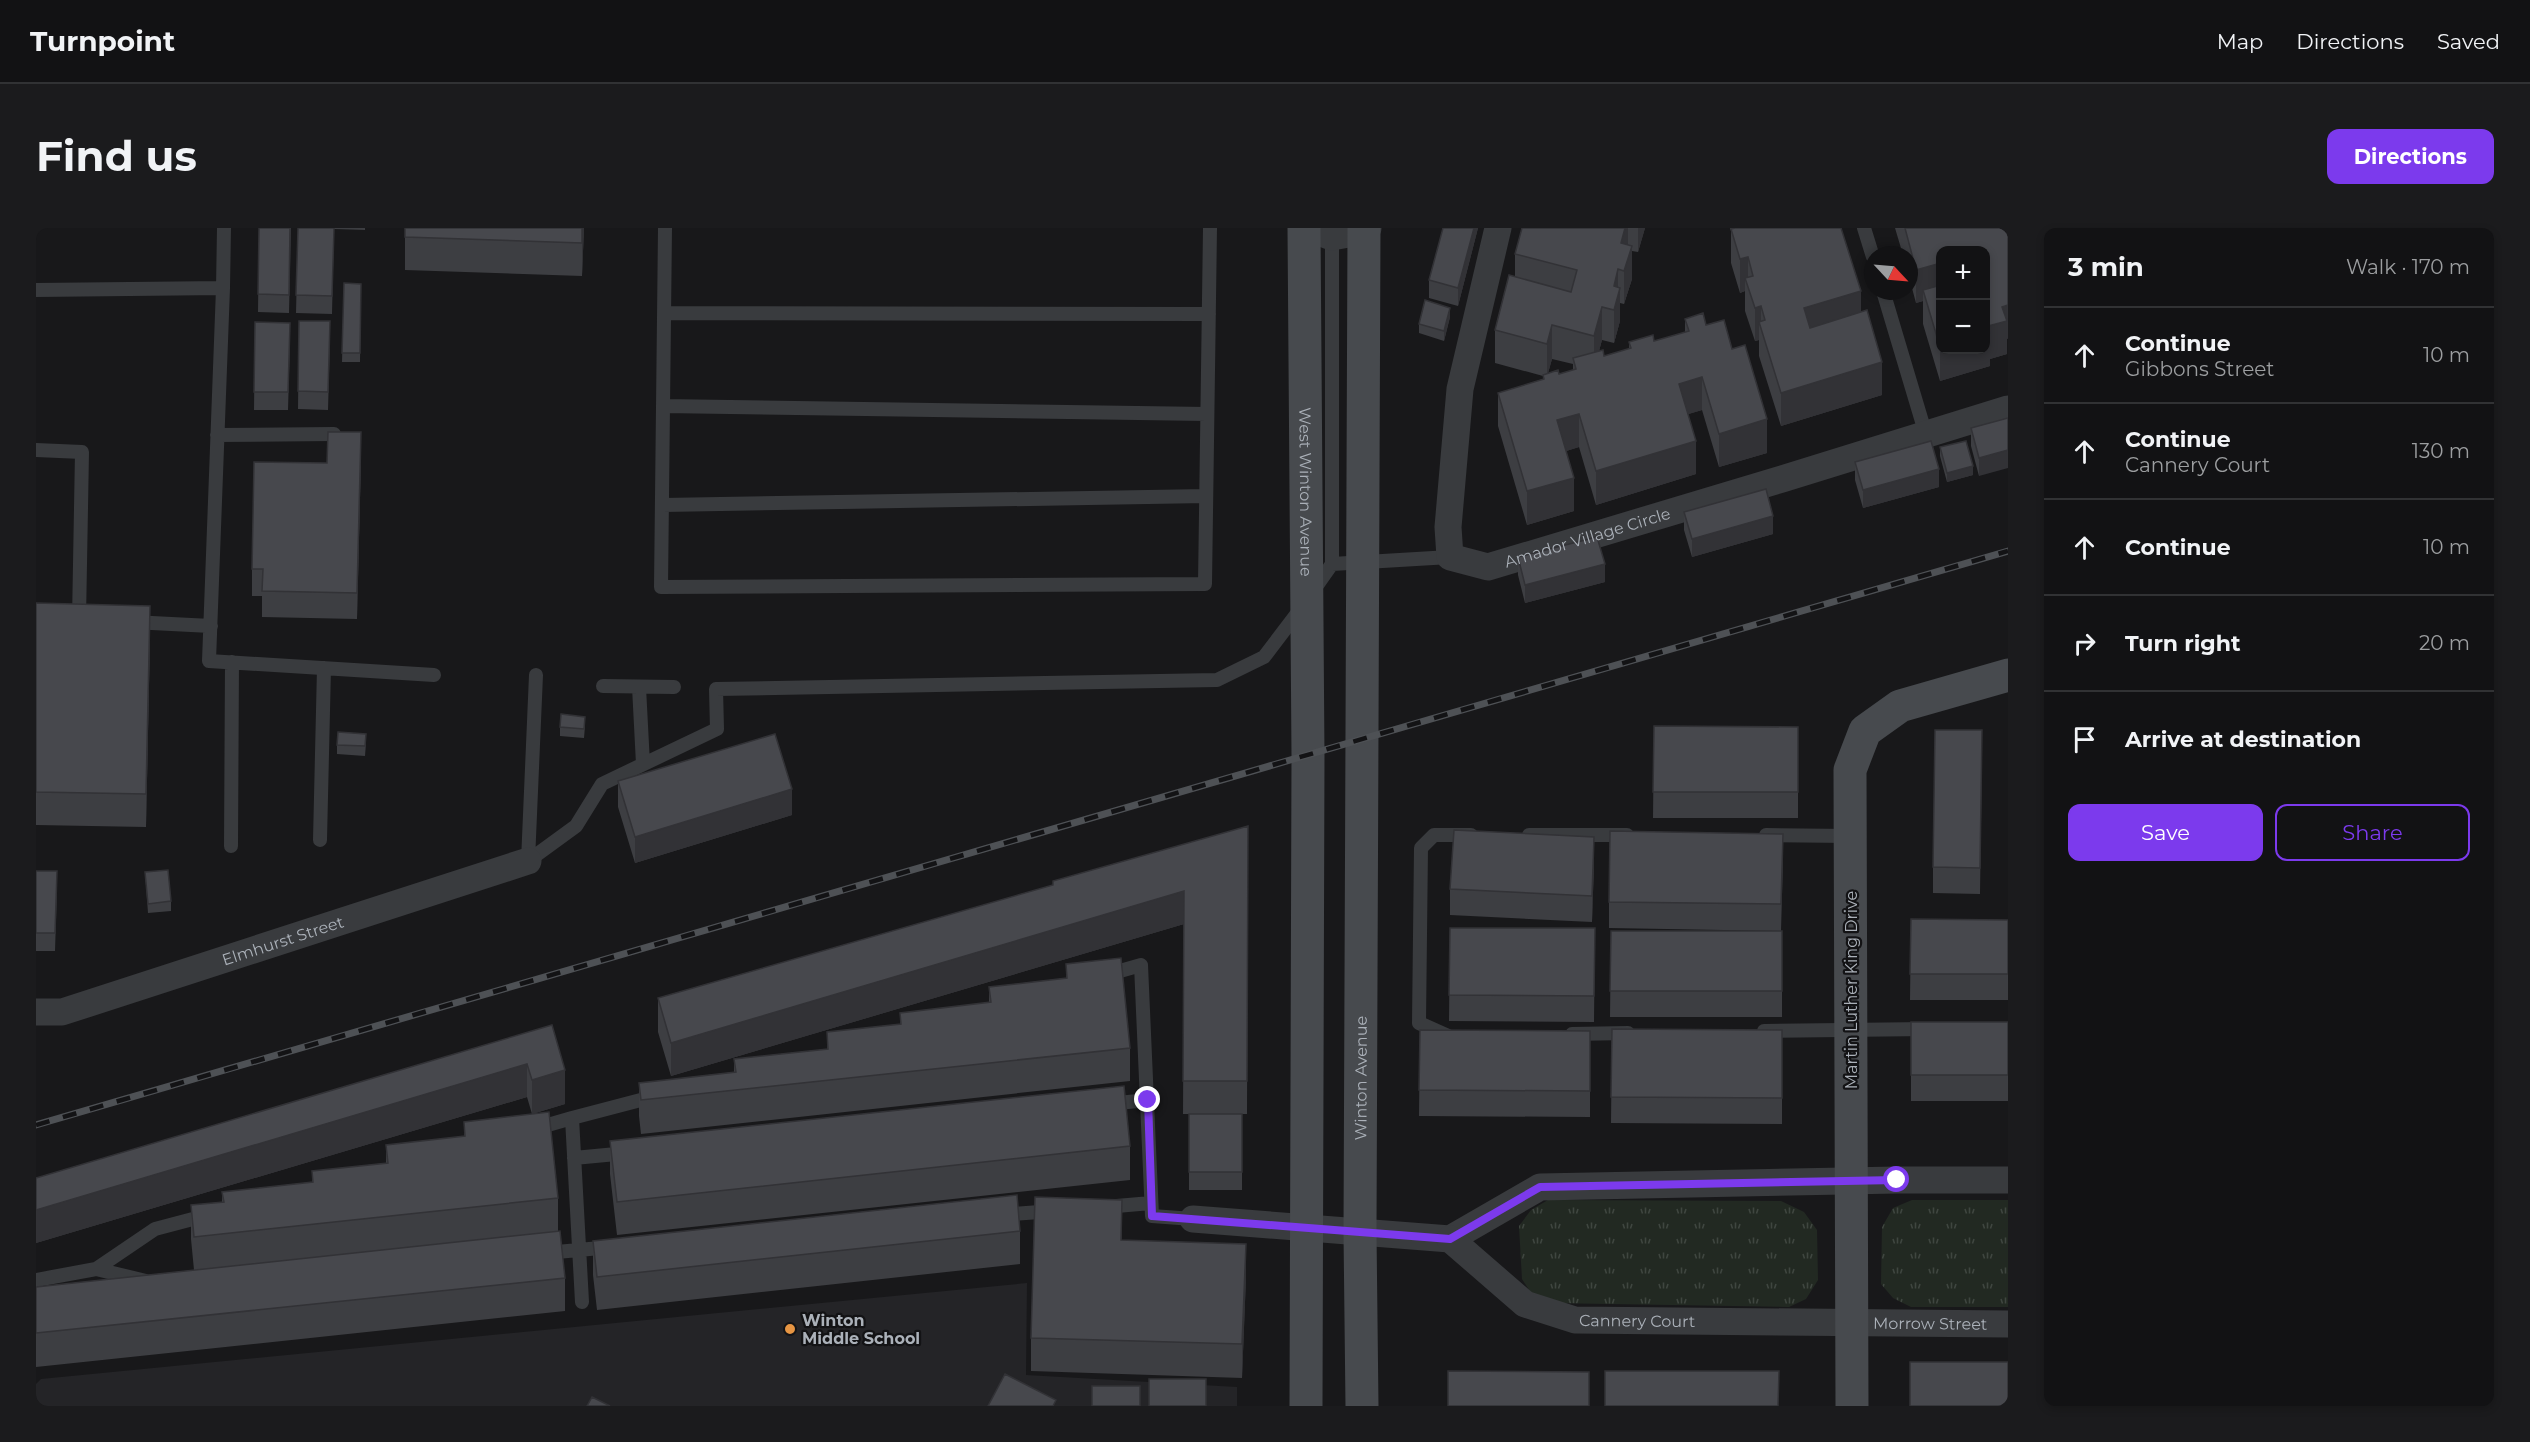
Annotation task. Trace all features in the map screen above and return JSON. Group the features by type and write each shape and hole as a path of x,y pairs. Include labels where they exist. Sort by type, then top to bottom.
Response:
{"main road":[{"name":"Winton Avenue","path":"1362,1406 1360,1233 1366,228"},
{"name":"West Winton Avenue","path":"1306,1406 1308,756 1315,231"},
{"name":"Martin Luther King Drive","path":"1852,1406 1850,770 1865,731 1900,706 2008,675"}],"street":[{"path":"1315,231 1366,228"},
{"path":"1450,557 1448,527 1460,389 1498,228"},
{"name":"Amador Village Circle","path":"1450,557 1488,567 2008,409"},
{"name":"Elmhurst Street","path":"36,1012 62,1012 528,861"},
{"path":"1193,1219 1450,1239 1540,1187 2008,1180"},
{"name":"Cannery Court","path":"1450,1239 1525,1304 1575,1320 1852,1321"},
{"name":"Morrow Street","path":"1852,1321 2008,1324"}],"lane":[{"path":"224,228 209,661 434,675"},
{"path":"665,228 662,587 1205,584 1210,228"},
{"path":"1864,228 1870,246"},
{"path":"528,861 576,826 602,784 717,729 716,689 1217,680 1264,657 1332,564 1315,231"},
{"path":"36,290 223,288"},
{"path":"1886,300 1926,435"},
{"path":"664,313 1209,314"},
{"path":"663,406 1208,414"},
{"path":"217,435 334,434"},
{"path":"36,450 82,452 80,620"},
{"path":"663,505 1206,496"},
{"path":"1332,564 1450,557"},
{"path":"115,622 210,626"},
{"path":"231,846 232,662"},
{"path":"320,840 324,668"},
{"path":"528,861 536,675"},
{"path":"603,687 674,687"},
{"path":"639,687 643,764"},
{"path":"1456,1036 1444,1036 1419,1023 1421,848 1434,835 1481,835"},
{"path":"1517,835 1646,835"},
{"path":"1752,836 1850,836"},
{"path":"1095,978 1141,966 1152,1216 1193,1219"},
{"path":"1750,1031 1939,1029"},
{"path":"1562,1034 1645,1033"},
{"path":"526,1131 674,1091"},
{"path":"1090,1106 1148,1100"},
{"path":"572,1118 582,1302"},
{"path":"574,1158 645,1151"},
{"path":"1092,1208 1151,1203"},
{"path":"985,1216 1068,1210"},
{"path":"96,1269 155,1229 224,1211"},
{"path":"532,1255 627,1246"},
{"path":"36,1280 96,1269 165,1285"}],"shaded area":[{"name":"Winton Middle School","path":"1027,1283 1026,1375 1237,1387 1237,1406 36,1406 36,1384 41,1379"}],"green space":[{"path":"1548,1200 1781,1201 1804,1212 1817,1230 1818,1280 1806,1299 1789,1307 1549,1303 1533,1296 1522,1279 1519,1226 1531,1210"},
{"path":"1912,1200 2008,1200 2008,1307 1911,1307 1893,1298 1881,1284 1882,1227 1893,1208"}],"building":[{"path":"259,228 290,228 289,295 258,294"},
{"path":"298,228 334,228 332,296 296,295"},
{"path":"405,228 582,228 582,243 405,237"},
{"path":"1443,228 1474,228 1458,288 1429,280"},
{"path":"1522,228 1625,228 1621,243 1632,246 1624,271 1618,269 1614,286 1620,288 1614,310 1602,307 1594,336 1552,325 1547,344 1495,330 1509,275 1571,292 1577,270 1515,254"},
{"path":"1841,228 1861,291 1804,308 1810,328 1867,310 1882,362 1781,393 1759,322 1765,320 1761,306 1755,308 1745,278 1753,276 1748,257 1740,259 1731,229"},
{"path":"1905,228 2008,228 2008,305 2002,307 2007,321 1990,325 1990,246 1936,246 1936,264 1918,269 1918,246 1910,246"},
{"path":"344,283 361,284 360,353 342,353"},
{"path":"1936,286 1936,334 1923,290"},
{"path":"1425,300 1450,308 1444,331 1419,324"},
{"path":"1703,313 1706,325 1724,320 1732,349 1745,345 1767,419 1719,434 1702,377 1679,384 1696,441 1596,471 1579,414 1557,420 1574,478 1527,491 1498,393 1544,379 1543,375 1558,370 1559,374 1576,369 1573,358 1603,350 1604,356 1631,348 1629,342 1653,335 1654,341 1689,331 1685,319"},
{"path":"299,321 330,321 328,392 298,391"},
{"path":"255,322 290,323 288,392 254,392"},
{"path":"2008,418 2008,450 1979,458 1971,428"},
{"path":"328,432 361,432 357,593 262,591 263,569 252,569 254,462 327,463"},
{"path":"1931,441 1939,469 1863,490 1855,462"},
{"path":"1966,441 1973,466 1947,473 1940,447"},
{"path":"1766,489 1773,516 1692,539 1684,512"},
{"path":"1597,537 1605,564 1525,585 1518,557"},
{"path":"36,603 150,606 146,794 36,792"},
{"path":"561,714 585,717 584,729 560,727"},
{"path":"1654,726 1798,727 1798,792 1653,792"},
{"path":"1935,730 1982,730 1980,868 1933,867"},
{"path":"338,732 366,734 365,746 337,745"},
{"path":"775,734 792,789 635,837 618,781"},
{"path":"1248,826 1247,1081 1183,1081 1184,891 671,1043 658,998 1053,885 1053,881"},
{"path":"1454,830 1594,837 1592,896 1450,889"},
{"path":"1610,831 1783,834 1781,904 1609,902"},
{"path":"168,870 171,901 148,904 145,872"},
{"path":"36,871 57,871 55,933 36,933"},
{"path":"1911,919 2008,920 2008,974 1910,974"},
{"path":"1450,928 1595,928 1594,996 1449,995"},
{"path":"1611,931 1782,931 1782,991 1610,991"},
{"path":"1121,958 1130,1048 641,1100 639,1083 736,1072 734,1059 828,1049 827,1032 901,1024 900,1013 991,1002 989,987 1067,978 1066,964"},
{"path":"1911,1022 2008,1022 2008,1075 1911,1075"},
{"path":"552,1025 565,1070 532,1080 527,1064 36,1210 36,1178"},
{"path":"1612,1029 1782,1030 1782,1098 1611,1097"},
{"path":"1420,1030 1590,1031 1590,1091 1419,1090"},
{"path":"1124,1086 1130,1146 617,1202 610,1141"},
{"path":"549,1112 558,1198 194,1237 191,1205 224,1202 222,1192 313,1182 312,1171 388,1163 386,1145 465,1136 464,1122"},
{"path":"1189,1114 1242,1114 1242,1172 1189,1172"},
{"path":"1017,1195 1020,1231 597,1277 593,1241"},
{"path":"1035,1197 1122,1200 1121,1240 1246,1244 1242,1344 1031,1338"},
{"path":"560,1231 565,1278 36,1333 36,1287"},
{"path":"1910,1362 2008,1362 2008,1406 1910,1406"},
{"path":"1448,1371 1589,1372 1589,1406 1448,1406"},
{"path":"1605,1371 1779,1371 1778,1406 1605,1406"},
{"path":"1005,1374 1056,1400 1053,1406 988,1406"},
{"path":"1149,1379 1206,1379 1206,1406 1149,1406"},
{"path":"1092,1386 1140,1386 1140,1406 1092,1406"},
{"path":"592,1397 610,1406 587,1406"}],"railway":[{"path":"36,1125 2008,551"}],"place":[{"name":"Winton Middle School","path":"790,1329"}],"route":[{"path":"1148,1100 1152,1216 1450,1239 1540,1187 1897,1180"}]}
